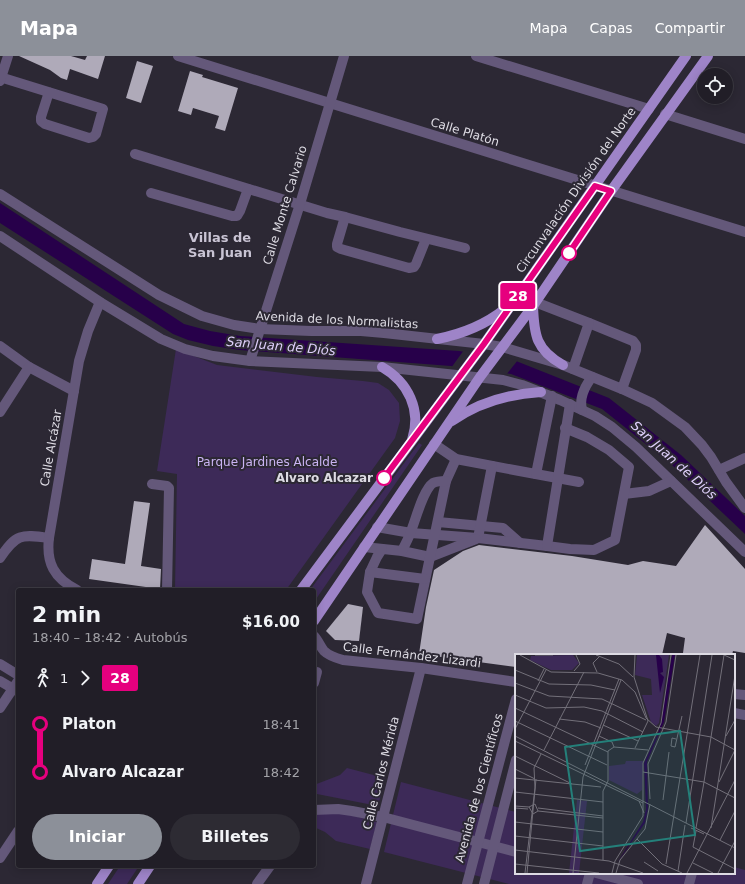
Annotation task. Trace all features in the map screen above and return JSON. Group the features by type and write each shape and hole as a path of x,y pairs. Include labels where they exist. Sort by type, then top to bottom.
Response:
{"main road":[{"name":"Circunvalación División del Norte","path":"302,588 463,374 686,56"},
{"path":"316,618 480,376 534,304 665,114 708,56"},
{"path":"437,339 458,334 479,326 492,318 516,299"},
{"path":"534,304 534,327 539,343 549,356 568,367"},
{"path":"382,367 396,376 410,397 415,412 414,433 410,444"},
{"path":"447,424 470,410 495,400 518,394 541,392"},
{"path":"97,884 108,868"},
{"path":"138,884 149,868"}],"street":[{"path":"8,56 0,79 49,92 103,109 94,137 89,138 41,122 41,117 49,92"},
{"name":"Calle Platón","path":"178,56 745,232"},
{"name":"Calle Monte Calvario","path":"251,359 300,204 344,56"},
{"path":"476,56 649,109"},
{"path":"665,114 745,139"},
{"path":"135,154 327,213 465,248"},
{"path":"151,193 232,216 237,216 248,188"},
{"name":"Avenida de los Normalistas","path":"0,194 158,295 202,316 259,332 361,331 437,339 501,349 568,367 590,380 622,389 652,403 685,427 711,457 730,488 745,508"},
{"path":"345,217 337,247 409,268 414,268 426,239"},
{"path":"0,236 100,302 161,339 185,349 213,356 382,367 480,376 503,380 541,392 577,406 595,416 624,436 745,552"},
{"name":"Calle Alcázar","path":"73,588 62,580 51,566 48,548 79,361 88,331 100,302"},
{"path":"534,304 633,341 636,345 636,350 622,389"},
{"path":"568,367 588,323"},
{"path":"0,346 29,367 74,391"},
{"path":"0,412 29,367"},
{"path":"547,546 565,428 590,380"},
{"path":"536,474 552,396"},
{"path":"378,527 411,533 478,538 570,549 594,550 616,540 629,467 609,450 587,437 565,428"},
{"path":"434,444 456,459 579,482"},
{"path":"719,470 745,458"},
{"path":"382,549 370,572 367,592 378,613 417,619 446,481 456,459"},
{"path":"478,538 492,466"},
{"path":"402,551 411,533 422,500 430,486 438,481 446,481"},
{"path":"624,494 649,491 671,481"},
{"path":"152,484 167,486 169,488 167,588"},
{"path":"438,522 503,528 521,543"},
{"path":"0,558 8,545 19,538 29,536 49,538"},
{"path":"364,547 402,551 430,557 478,538"},
{"path":"370,572 425,579"},
{"name":"Calle Fernández Lizardi","path":"316,638 324,651 343,660 421,668 515,682"},
{"path":"0,664 16,674"},
{"name":"Calle Carlos Mérida","path":"366,884 421,668"},
{"path":"0,681 16,687 0,708"},
{"path":"735,694 745,695"},
{"name":"Avenida de los Científicos","path":"467,884 515,703"},
{"path":"735,714 745,715"},
{"path":"484,884 515,764"},
{"path":"317,809 338,809 383,817 515,852"},
{"path":"0,858 16,834"},
{"path":"258,884 270,868"},
{"path":"267,884 271,868"},
{"path":"587,884 590,874"},
{"path":"600,874 638,884"},
{"path":"689,884 692,874"}],"green space":[{"name":"Parque Jardines Alcalde","path":"176,349 217,365 378,383 389,390 399,403 400,421 395,438 287,588 175,588 177,474 157,471"},
{"path":"419,443 422,445 316,599 316,588 311,588"},
{"path":"347,768 385,778 378,806 316,794 316,784 340,775"},
{"path":"401,782 515,812 515,874 735,874 735,867 745,870 745,884 509,884 384,852"},
{"path":"335,811 377,822 370,849 336,841 325,832 316,828 316,815"},
{"path":"119,868 138,868 127,884 108,884"}],"water":[{"name":"San Juan de Diós","path":"0,203 184,324 210,331 240,336 459,351 516,361 609,398 681,455 745,516 745,534 671,464 602,409 511,374 451,366 240,350 188,340 173,334 0,223"}],"pier":[{"path":"464,350 518,360 506,375 451,368"}],"building":[{"path":"19,56 71,56 85,60 87,56 105,56 98,79 70,69 67,80 61,78 50,70"},
{"path":"137,61 153,66 141,103 126,98"},
{"path":"190,71 203,75 202,77 238,88 225,131 215,128 219,116 193,108 191,115 178,111"},
{"path":"134,501 150,503 141,566 161,569 160,588 89,579 92,559 125,564"},
{"path":"705,525 745,569 745,653 733,651 732,654 683,653 685,638 667,633 662,654 515,654 515,667 419,654 426,607 434,570 463,551 479,545 572,556 628,565 643,561 676,566"},
{"path":"348,604 363,607 359,641 335,640 326,631"}],"bus line":[{"name":"28","path":"384,478 462,375 595,186 611,191 569,253"}],"place":[{"name":"Alvaro Alcazar","path":"384,478"}],"district":[{"name":"Villas de San Juan","path":"220,244"}]}
